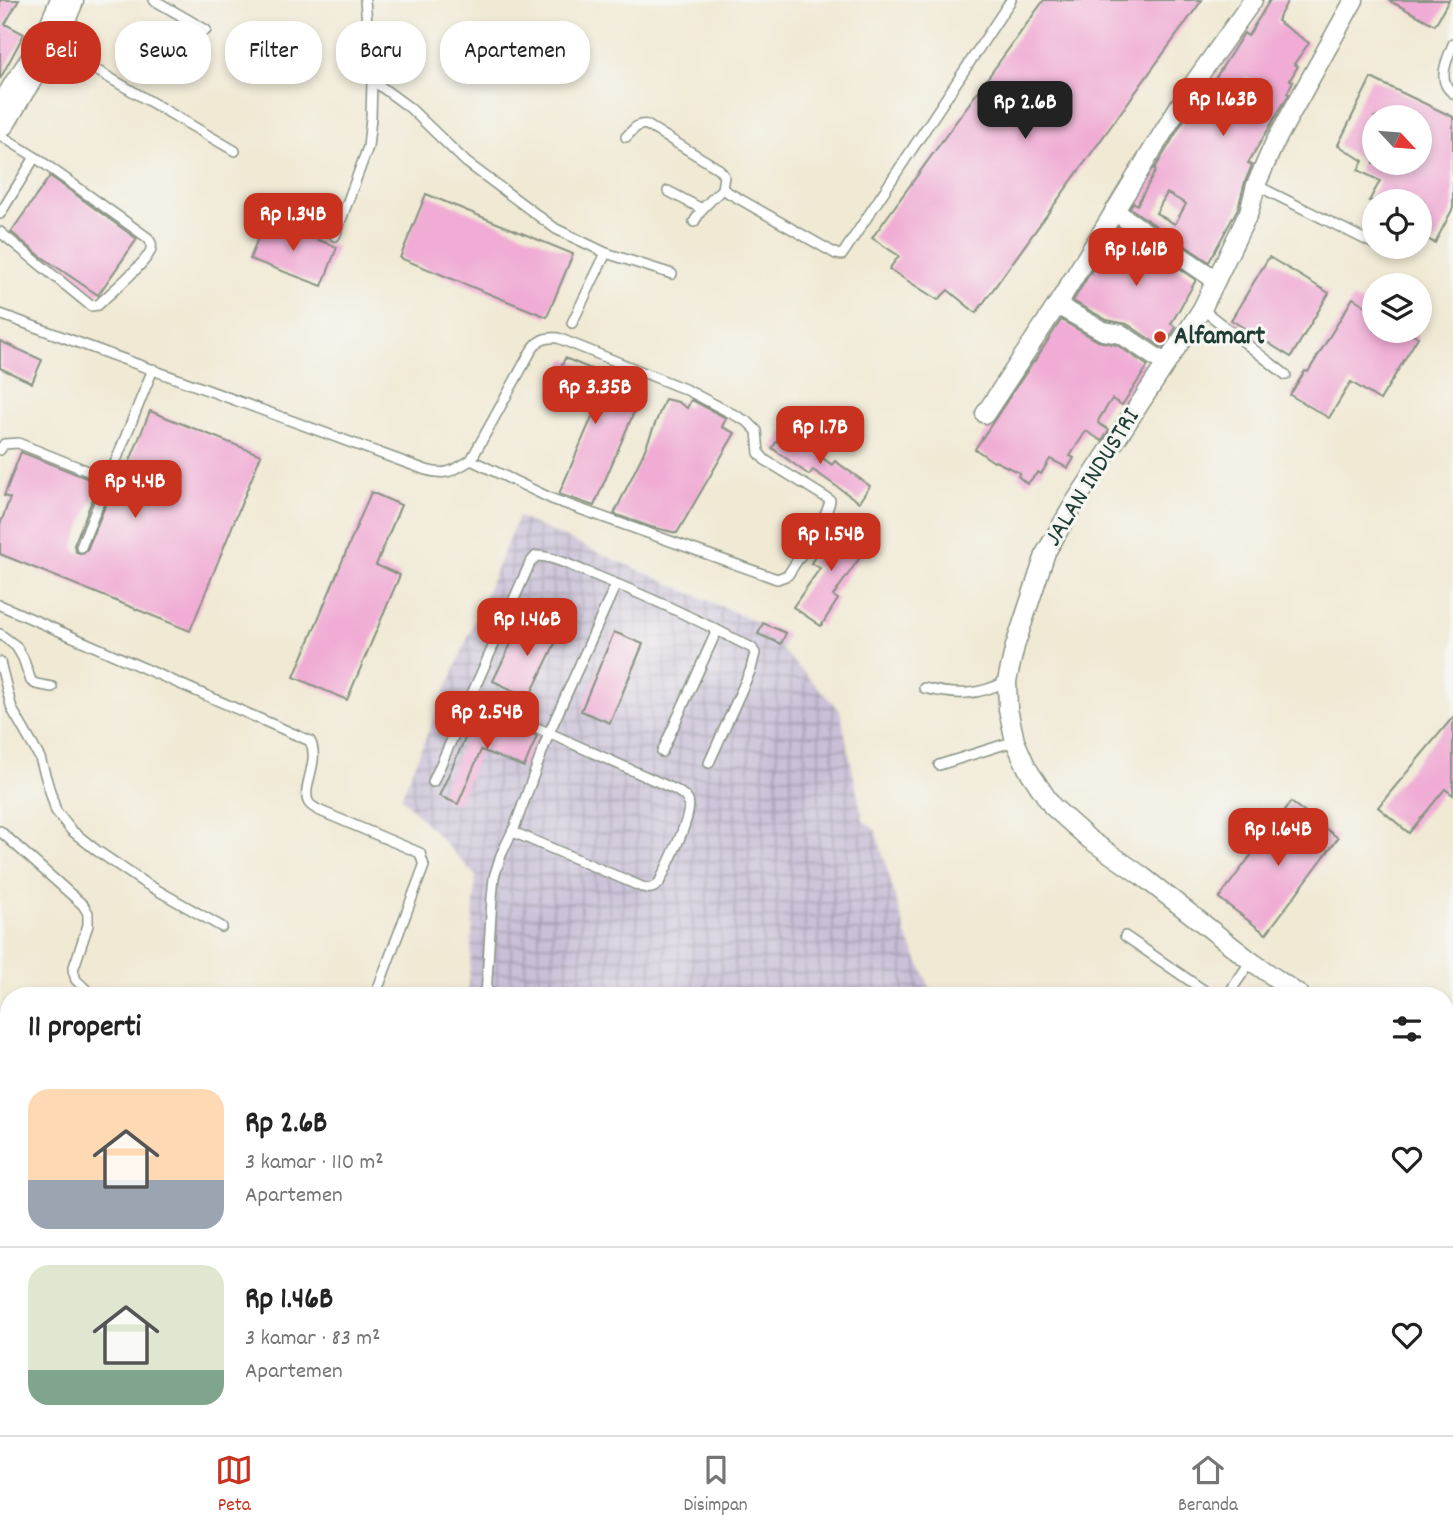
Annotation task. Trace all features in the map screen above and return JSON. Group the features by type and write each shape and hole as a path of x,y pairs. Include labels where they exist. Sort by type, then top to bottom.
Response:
{"highway":[{"path":"58,21 66,1"},
{"path":"0,120 21,84"}],"street":[{"path":"985,414 1057,305 1191,87 1253,0"},
{"name":"JALAN INDUSTRI","path":"1288,987 1082,833 1044,796 1015,741 1008,709 1007,681 1015,646 1046,552 1082,491 1202,309 1250,212 1256,185 1274,144 1354,0"},
{"path":"1114,211 1216,280"},
{"path":"1057,305 1104,331 1121,334 1166,364"}],"lane":[{"path":"154,0 190,21"},
{"path":"365,0 367,21"},
{"path":"722,189 842,255 1011,0"},
{"path":"1453,44 1443,71 1447,89 1453,93"},
{"path":"101,73 235,150"},
{"path":"335,236 368,147 372,84"},
{"path":"377,84 410,108 466,162 556,229 606,253 672,274"},
{"path":"626,137 639,124 647,125 719,169 724,176 722,189 702,209 694,222"},
{"path":"0,135 148,238 151,251 98,305 91,306 0,232"},
{"path":"0,215 35,157"},
{"path":"1256,185 1362,238"},
{"path":"668,191 702,209"},
{"path":"572,323 606,253"},
{"path":"1202,309 1286,375"},
{"path":"0,314 438,473 447,473 471,460 536,343 547,337 558,338 687,390 748,422 757,431 759,453 765,460 830,500 830,503 825,516 788,575 777,579 552,499 471,460"},
{"path":"81,547 153,369"},
{"path":"0,450 4,444 19,443 108,479"},
{"path":"433,782 530,563 536,556 552,558 616,583 752,648 755,653 751,669 709,763"},
{"path":"487,987 495,877 501,855 513,832 549,733 616,583"},
{"path":"0,605 310,741 314,748 314,758 306,794 309,803 318,810 420,853 424,866 378,987"},
{"path":"662,752 718,630"},
{"path":"0,634 16,646 31,681 52,687"},
{"path":"0,662 12,709 40,758 55,811 71,830 96,850 222,927"},
{"path":"924,688 961,694 991,689 1007,681"},
{"path":"469,699 676,790 690,803 683,830 659,883 650,888 642,887 513,832"},
{"path":"939,765 1015,741"},
{"path":"0,831 83,905 88,914 88,925 73,970 76,980 83,987"},
{"path":"1125,936 1199,987"},
{"path":"1233,987 1251,961"}],"shaded area":[{"path":"518,517 786,635 781,649 840,710 863,820 876,831 906,934 930,987 469,987 476,876 401,797"}],"building":[{"path":"0,0 19,0 5,24 21,32 21,40 0,79"},
{"path":"1044,0 1202,0 976,313 948,290 938,300 889,269 899,256 872,238"},
{"path":"1270,0 1288,0 1277,21 1309,43 1294,64 1298,66 1290,80 1293,81 1287,93 1289,94 1248,163 1252,165 1238,208 1209,262 1130,208 1133,202 1137,205 1156,170 1154,169 1194,103 1196,104 1209,88 1244,33 1248,36","holes":["1246,77 1266,89 1252,114 1231,101","1167,193 1186,204 1175,224 1156,213"]},
{"path":"1388,0 1449,0 1435,25"},
{"path":"1371,78 1428,105 1362,105 1362,160 1338,145"},
{"path":"1432,107 1453,117 1453,208 1435,243 1432,242 1432,189 1376,189 1380,181 1368,175 1432,175"},
{"path":"50,176 137,239 98,295 39,255 11,232"},
{"path":"426,194 573,254 547,317 400,258"},
{"path":"265,220 337,247 322,286 250,259"},
{"path":"1118,227 1196,280 1171,324 1176,327 1163,348 1127,324 1107,320 1073,301"},
{"path":"1269,257 1329,293 1291,357 1231,320"},
{"path":"1353,298 1362,304 1362,343 1414,343 1380,400 1351,382 1329,418 1290,395 1305,371 1308,372"},
{"path":"1061,320 1098,341 1117,345 1148,366 1122,405 1112,399 1099,419 1098,423 1109,430 1102,441 1086,431 1070,456 1074,458 1068,468 1050,459 1041,474 1038,472 1027,484 1018,476 1020,473 994,462 975,449"},
{"path":"0,341 42,360 32,383 0,368"},
{"path":"565,358 643,391 594,506 559,494 595,410 551,392"},
{"path":"665,399 678,402 687,408 691,400 694,401 726,418 722,427 735,433 677,533 614,514 643,454"},
{"path":"150,411 261,455 190,631 0,554 0,525 10,498 4,496 21,452 99,483 74,545 76,552 83,554 114,484 120,486"},
{"path":"785,430 832,465 835,461 870,486 859,502 813,470 809,475 772,448"},
{"path":"371,492 401,505 376,565 400,575 347,700 294,677"},
{"path":"851,525 872,540 833,596 838,599 821,626 793,607 820,568 811,563 832,531 841,537"},
{"path":"536,619 561,631 529,698 493,681 518,629 528,634"},
{"path":"763,623 786,633 781,644 758,634"},
{"path":"614,632 643,644 610,723 581,711"},
{"path":"478,710 537,736 524,767 481,750 458,804 439,796"},
{"path":"1453,717 1453,795 1445,789 1409,833 1378,807"},
{"path":"1291,802 1338,838 1266,934 1219,898"}],"place":[{"name":"Alfamart","path":"1160,337"}]}
